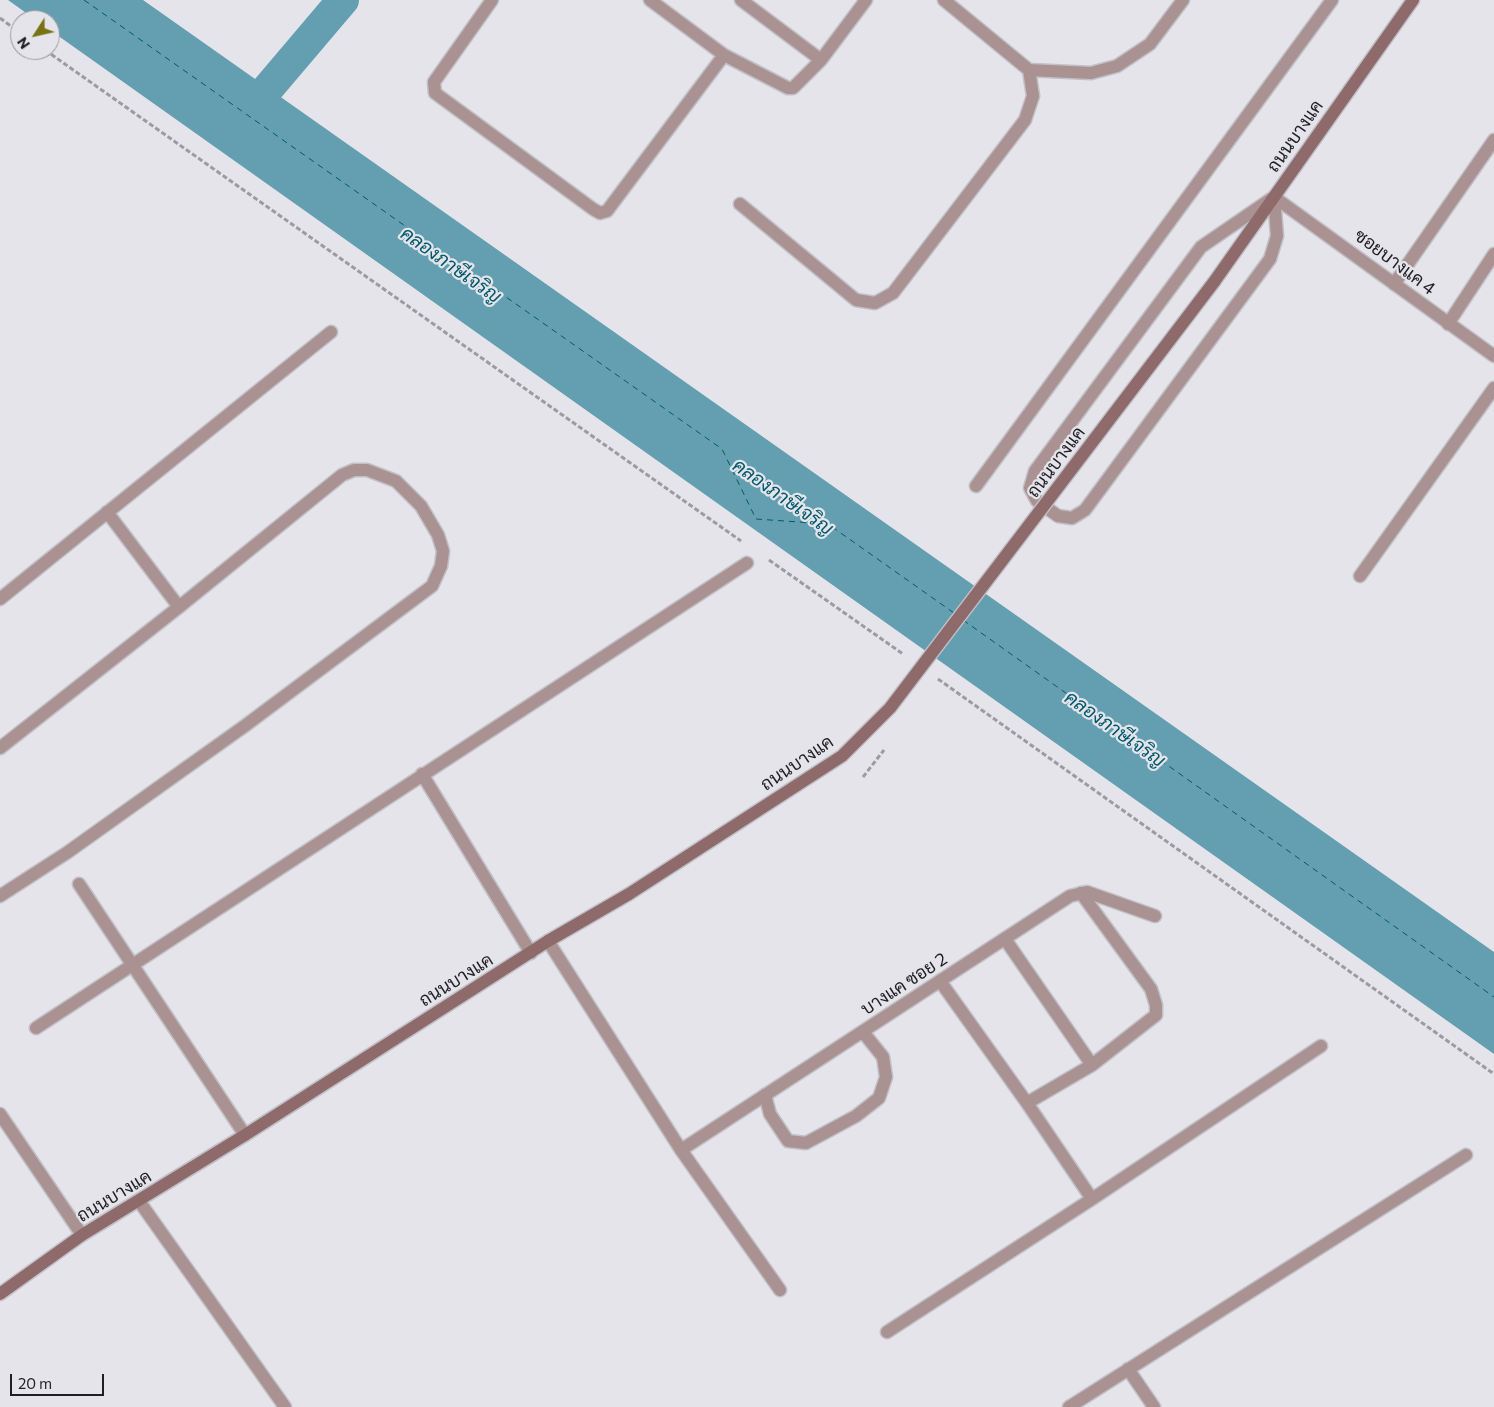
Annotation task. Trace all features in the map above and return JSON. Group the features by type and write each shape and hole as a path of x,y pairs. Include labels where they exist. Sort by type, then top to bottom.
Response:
{"main road":[{"name":"ถนนบางแค","path":"0,1293 82,1235 245,1135 548,941 629,894 842,756 890,708 1214,282 1413,0"}],"street":[{"path":"492,0 434,82 435,92 600,213 607,211 724,55"},
{"path":"650,0 724,55 788,88 793,88 822,60 866,0"},
{"path":"741,0 822,60"},
{"path":"944,0 1029,70 1091,73 1117,66 1150,44 1183,0"},
{"path":"976,486 1332,0"},
{"path":"740,204 856,300 875,303 893,293 1025,120 1033,96 1029,70"},
{"path":"1394,284 1494,140"},
{"path":"1274,197 1277,236 1270,259 1085,510 1072,518 1058,516 1037,501 1030,488 1035,471 1201,247 1274,197"},
{"name":"ซอยบางแค 4","path":"1274,197 1494,356"},
{"path":"1448,324 1494,254"},
{"path":"0,599 331,332"},
{"path":"1360,576 1494,388"},
{"path":"0,748 342,475 354,470 367,470 396,481 409,493 430,520 438,535 443,551 441,566 432,586 246,725 68,852 0,896"},
{"path":"107,512 179,607"},
{"path":"36,1028 747,563"},
{"path":"422,774 531,953"},
{"path":"79,884 245,1135"},
{"path":"1028,1103 1092,1065 1156,1015 1156,1005 1151,989 1081,894 1087,892 1155,916"},
{"name":"บางแค ซอย 2","path":"682,1150 1070,896 1081,894"},
{"path":"1005,939 1092,1065"},
{"path":"548,941 682,1150 780,1290"},
{"path":"940,981 1028,1103 1092,1199"},
{"path":"765,1095 770,1114 788,1141 806,1143 856,1116 879,1098 886,1077 883,1056 863,1032"},
{"path":"887,1332 1092,1199 1321,1046"},
{"path":"0,1114 82,1235"},
{"path":"1069,1407 1466,1155"},
{"path":"140,1200 285,1407"},
{"path":"1128,1369 1154,1407"}],"path":[{"path":"863,777 888,744"}],"water":[{"name":"คลองภาษีเจริญ","path":"8,0 143,0 1494,952 1494,1054 60,37 60,10 22,10"}],"waterway":[{"path":"242,119 343,0"}],"ferry route":[{"path":"84,0 722,449 756,519 828,524 954,613"},
{"path":"963,620 1494,997"}]}
